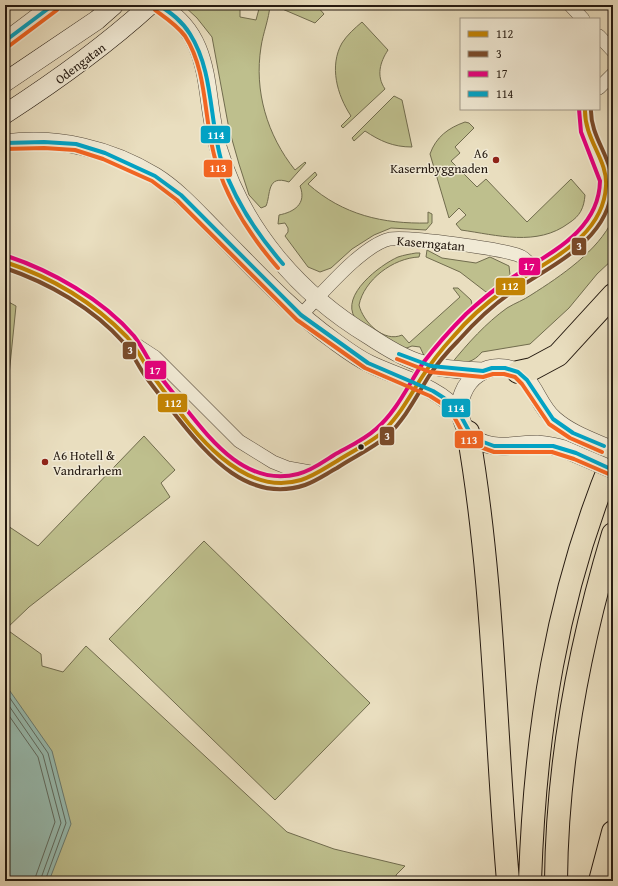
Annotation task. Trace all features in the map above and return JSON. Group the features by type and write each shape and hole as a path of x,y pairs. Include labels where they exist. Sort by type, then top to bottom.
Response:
{"highway":[{"path":"518,372 532,369 558,355 613,295"},
{"path":"464,423 481,512 488,591 508,881"},
{"path":"530,881 535,788 551,664 579,552 613,458"},
{"path":"556,881 560,795 576,674 589,618 613,534"},
{"path":"600,881 613,832"}],"main road":[{"name":"Odengatan","path":"5,82 97,20 114,5"},
{"name":"Odengatan","path":"5,114 67,74 124,29 150,5"}],"street":[{"path":"5,42 53,5"},
{"path":"159,5 181,21 191,33 199,49 206,70 218,149 231,183 246,215 273,253 316,299 347,323 383,345 417,362 431,366 483,371"},
{"path":"570,5 582,18"},
{"path":"600,37 613,50"},
{"path":"600,87 613,74"},
{"path":"434,359 490,300 582,239 602,208 607,188 606,177 589,138 583,119 585,110"},
{"path":"5,143 44,142 76,144 105,153 155,176 181,196 301,316 368,364 433,391 452,404 464,423 478,440 496,446 537,444 564,449 613,470"},
{"name":"Kaserngatan","path":"301,316 354,261 372,248 390,239 442,242 503,251 522,257 535,270"},
{"path":"5,262 48,278 72,292 98,311 129,340 155,357 239,441 278,464 288,468 316,474"},
{"path":"129,340 146,367 197,433 225,463 241,473 261,480 280,482 298,481 316,474 382,433 400,414 406,404"},
{"path":"464,423 463,391 468,383 483,371 492,368 505,368 518,372 527,380 553,419 573,433 613,450"}],"green space":[{"path":"183,5 240,5 240,17 256,20 260,5 270,5 259,63 261,96 270,127 285,156 295,170 305,162 306,163 289,182 282,180 273,183 269,191 266,206 261,208 249,195 239,164 229,129 212,37 197,18"},
{"path":"273,5 316,5 324,14 315,23"},
{"path":"362,22 388,50 380,69 382,84 385,89 343,128 341,126 351,116 342,99 336,80 336,61 342,43"},
{"path":"394,96 402,100 412,147 387,143 365,131 354,141 352,138"},
{"path":"465,122 469,123 474,128 455,147 460,153 451,161 477,187 486,179 527,222 571,179 585,195 584,204 579,214 573,220 557,230 544,235 530,237 503,236 461,230 456,224 466,215 459,208 449,218 430,154 443,134 453,127"},
{"path":"315,172 317,175 308,184 321,195 349,210 364,216 395,222 411,223 428,223 428,212 432,214 432,223 426,230 391,228 374,235 352,249 331,268 320,272 308,267 285,236 288,232 288,228 285,223 278,224 279,215 290,212 298,206 302,198 300,186"},
{"path":"613,219 613,259 597,274 569,308 530,344 482,352 479,356 468,362 451,364 464,348 499,314 543,288 578,262 598,242"},
{"path":"427,250 442,258 476,263 490,257 509,266 510,275 491,292 486,292 460,272 426,257"},
{"path":"420,253 419,257 399,261 381,272 373,279 362,296 359,305 365,318 375,329 388,336 395,337 402,335 409,343 460,297 453,288 458,288 471,300 472,304 439,341 426,360 420,347 412,346 404,349 358,321 355,318 352,309 353,300 357,291 373,274 398,257"},
{"path":"5,300 16,306 8,385 5,384"},
{"path":"144,436 175,470 161,483 170,497 29,607 6,629 41,654 42,666 63,672 86,646 287,832 334,849 405,866 396,875 397,881 5,881 5,524 38,546"},
{"path":"204,541 370,703 275,800 109,639"}],"water":[{"path":"5,684 52,751 71,824 49,881 5,881"}],"tunnel":[{"path":"406,404 434,359"}],"transit line":[{"name":"114","path":"5,41 53,5"},
{"name":"114","path":"159,5 180,21 190,34 198,49 207,80 218,147 227,177 240,204 256,229 283,264"},
{"name":"113","path":"9,46 57,10"},
{"name":"113","path":"155,10 182,32 193,50 202,82 209,133 222,179 242,220 259,245 278,268"},
{"name":"17","path":"7,256 59,278 92,298 107,310 134,336 153,367 165,383 208,435 233,459 248,468 263,474 280,476 298,474 317,466 361,440 376,429 396,406 423,363 466,314 499,286 566,242 579,230 590,216 597,200 600,181 581,132 579,110"},
{"name":"112","path":"5,262 55,283 86,302 114,324 131,342 148,369 182,416 216,453 235,468 256,478 278,483 301,480 319,472 364,445 386,429 398,415 436,357 458,331 484,306 506,289 569,248 583,235 594,221 602,205 606,186 606,176 588,130 585,110"},
{"name":"3","path":"5,268 54,289 84,308 112,330 124,343 146,377 189,432 216,461 232,473 248,482 266,488 285,489 305,485 337,468 387,436 405,415 429,376 439,363 450,349 477,321 504,297 560,262 589,237 600,223 608,206 612,187 612,177 594,129 591,110"},
{"name":"114","path":"5,143 44,142 76,144 105,153 155,176 181,195 301,315 368,363 433,391 444,398 457,409 469,431 478,440 494,446 553,446 576,453 613,470"},
{"name":"113","path":"5,149 44,148 75,150 103,159 152,181 177,200 297,320 365,368 430,396 441,403 452,413 464,435 475,445 494,452 552,452 574,459 611,475"},
{"name":"114","path":"399,354 431,366 483,371 492,368 505,368 518,372 527,380 553,419 573,433 604,446"},
{"name":"113","path":"397,359 430,372 483,377 493,374 504,374 515,377 522,384 549,424 570,438 602,452"}],"place":[{"name":"A6 Kasernbyggnaden","path":"496,160"},
{"name":"A6 Hotell & Vandrarhem","path":"45,462"}]}
